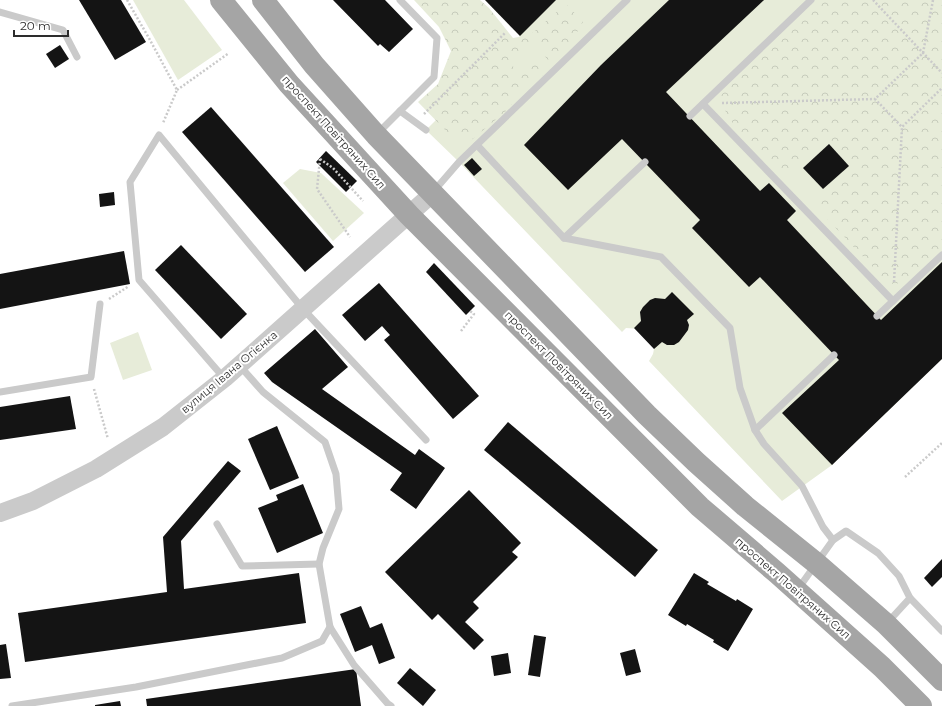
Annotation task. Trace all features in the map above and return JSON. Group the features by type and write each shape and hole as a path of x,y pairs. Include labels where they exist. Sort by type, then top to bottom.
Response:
{"main road":[{"name":"проспект Повітряних Сил","path":"221,0 289,84 409,215 700,507 797,590 882,667 921,706"},
{"path":"263,0 314,65 376,135 647,415 745,506 816,563 886,624 942,680"}],"street":[{"name":"вулиця Івана Огієнка","path":"0,513 33,501 96,469 163,427 225,378 432,194"}],"lane":[{"path":"376,135 434,77 437,38 400,0"},
{"path":"432,194 459,162 627,0"},
{"path":"690,116 811,0"},
{"path":"0,12 63,30 77,57"},
{"path":"703,104 893,301"},
{"path":"400,111 426,130"},
{"path":"225,378 139,280 130,182 159,135 303,309 426,440"},
{"path":"477,145 564,238 661,257 730,328 740,388 755,430 764,444 802,486 824,527 834,540"},
{"path":"564,238 645,162"},
{"path":"877,316 942,255"},
{"path":"0,392 91,377 100,304"},
{"path":"755,430 834,355"},
{"path":"239,365 263,392 325,442 336,474 339,509 323,548 319,564 330,627 354,665 388,705"},
{"path":"217,524 242,566 319,564"},
{"path":"797,590 834,540 846,531 878,554 899,576 910,598 942,631"},
{"path":"886,624 910,598"},
{"path":"12,706 136,687 282,658 322,641 330,627"}],"path":[{"path":"127,0 177,90"},
{"path":"873,0 942,73"},
{"path":"703,104 875,99 923,53 933,0"},
{"path":"424,114 505,33"},
{"path":"159,135 177,90 229,52"},
{"path":"893,301 902,126 942,88"},
{"path":"875,99 902,126"},
{"path":"350,237 317,189 320,159 333,168 363,201"},
{"path":"100,304 139,280"},
{"path":"461,331 474,314 470,311"},
{"path":"91,377 108,439"},
{"path":"905,477 942,443"}],"green space":[{"path":"133,0 184,0 222,50 178,80"},
{"path":"414,0 480,0 489,8 513,38 530,35 566,4 583,22 566,51 548,60 536,46 520,49 511,60 516,75 541,61 543,75 508,93 512,106 469,142 448,133 418,102 438,84 451,51 439,27"},
{"path":"485,0 942,0 942,359 832,465 782,501 649,361 653,354 655,344 641,329 626,328 622,332 459,162 426,130 520,36"},
{"path":"819,0 942,0 942,248 904,283 889,284 813,204 854,165 830,139 786,179 728,118 720,96"},
{"path":"300,169 321,173 364,213 333,241 283,183"},
{"path":"138,332 152,370 123,380 110,343"}],"building":[{"path":"79,0 121,0 146,42 115,60"},
{"path":"333,0 385,0 413,29 389,52 380,44 378,46"},
{"path":"485,0 556,0 520,36"},
{"path":"669,0 764,0 666,92 760,191 769,183 796,211 787,220 881,320 942,262 942,359 832,465 782,413 839,360 760,277 749,287 692,228 700,220 622,139 568,190 524,145 601,65"},
{"path":"60,45 69,59 55,68 46,54"},
{"path":"211,107 334,247 305,272 182,132"},
{"path":"829,144 849,166 823,189 803,168"},
{"path":"326,151 357,181 346,192 316,162"},
{"path":"472,158 482,169 474,176 464,165"},
{"path":"114,192 115,205 100,207 99,194"},
{"path":"181,245 247,314 221,339 155,270"},
{"path":"124,251 130,284 0,309 0,274"},
{"path":"434,263 475,306 466,315 426,272"},
{"path":"379,283 479,396 453,419 384,340 390,335 382,326 365,341 342,315"},
{"path":"672,292 694,314 687,320 689,325 688,330 679,342 674,345 667,345 662,342 654,349 634,328 641,321 640,312 650,300 655,298 665,299"},
{"path":"315,329 348,367 322,389 415,455 419,449 445,468 416,509 390,490 402,473 272,382 264,373"},
{"path":"70,396 76,429 0,440 0,407"},
{"path":"508,422 658,550 635,577 484,450"},
{"path":"277,426 299,478 270,490 248,439"},
{"path":"228,461 241,471 181,541 184,589 299,573 306,623 25,662 18,613 167,592 163,537"},
{"path":"303,484 323,533 277,553 258,508 278,500 276,495"},
{"path":"469,490 521,543 512,552 518,557 473,602 479,608 465,622 484,640 474,650 438,614 432,620 385,572"},
{"path":"942,559 942,577 932,587 924,578"},
{"path":"694,573 709,582 707,584 753,609 728,651 713,642 714,640 668,615"},
{"path":"361,606 370,628 382,623 395,658 379,664 372,645 355,652 340,614"},
{"path":"534,635 546,637 540,677 528,675"},
{"path":"6,644 11,678 0,679 0,645"},
{"path":"635,649 641,672 626,676 620,653"},
{"path":"508,653 511,673 494,676 491,656"},
{"path":"410,668 436,690 423,706 397,683"},
{"path":"356,669 361,706 147,706 146,699"},
{"path":"120,701 121,706 95,706 95,705"}]}
